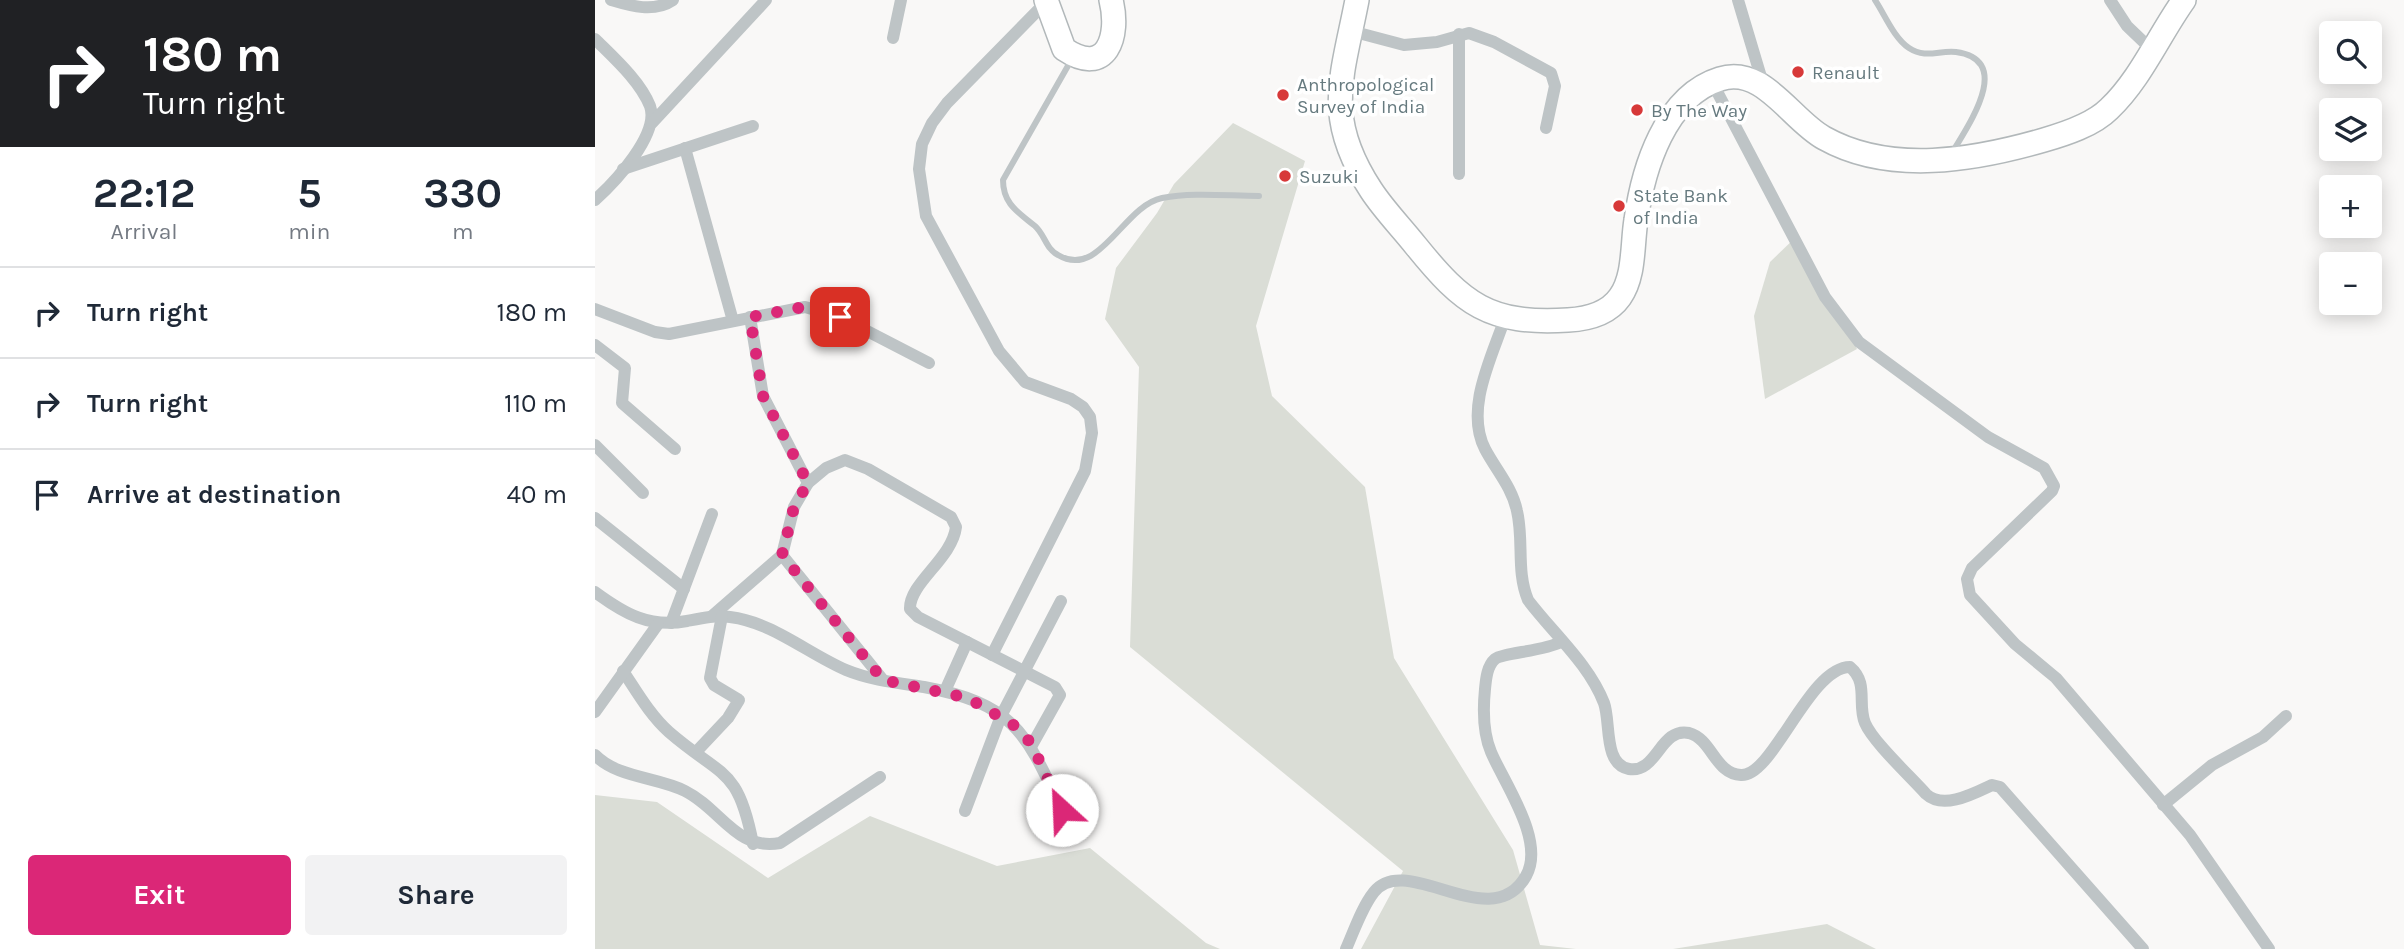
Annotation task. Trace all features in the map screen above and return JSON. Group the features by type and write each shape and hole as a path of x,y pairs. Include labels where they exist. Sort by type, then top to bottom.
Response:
{"highway":[{"path":"1046,1 1057,37 1064,49 1074,56 1094,58 1111,45 1115,31 1111,0"},
{"path":"1357,0 1342,66 1339,113 1348,151 1359,172 1376,198 1453,290 1469,303 1506,315 1562,320 1586,319 1605,311 1620,298 1627,281 1640,194 1647,167 1658,142 1679,108 1692,94 1712,82 1738,77 1764,87 1803,123 1845,147 1907,159 1969,158 2030,144 2088,123 2107,112 2124,92 2184,0"}],"street":[{"path":"611,0 632,7 653,8 673,0"},
{"path":"595,200 623,169 644,140 652,123 766,0"},
{"path":"893,38 901,0"},
{"path":"1738,0 1764,87"},
{"path":"2110,0 2127,26 2151,49"},
{"path":"992,655 1085,471 1092,433 1090,417 1083,407 1072,399 1025,382 999,351 926,216 919,169 922,144 947,103 1046,1"},
{"path":"1351,31 1404,45 1437,42 1458,34 1480,36 1551,73 1555,86 1546,128"},
{"path":"1458,34 1459,174"},
{"path":"595,39 641,91 650,107 652,123"},
{"path":"1712,82 1825,297 1859,342 1987,437 2044,467 2049,473 2054,486 2052,491 1972,569 1968,579 1970,595 2015,643 2056,678 2190,835 2269,949"},
{"path":"623,169 753,126"},
{"path":"685,148 733,321"},
{"path":"595,309 655,332 669,334 789,308 821,310 929,363"},
{"path":"1506,315 1478,403 1477,417 1483,447 1507,484 1517,507 1522,586 1528,600 1593,681 1607,715 1613,756 1622,766 1640,768 1674,733 1684,732 1700,738 1728,771 1738,775 1758,771 1779,737 1832,671 1852,668 1862,684 1862,713 1868,729 1932,800 1944,802 1992,785 2000,787 2143,949"},
{"path":"750,317 763,396 808,483"},
{"path":"595,345 625,368 622,403 675,449"},
{"path":"595,445 643,493"},
{"path":"696,752 728,718 739,700 713,685 710,678 717,616 782,555 794,507 808,483 826,468 845,460 868,469 951,517 956,527 955,537 947,552 914,594 910,609 918,617 1055,687 1060,695 1032,745"},
{"path":"595,712 623,671 665,624 684,589 712,514"},
{"path":"595,518 684,589"},
{"path":"782,555 883,680"},
{"path":"595,592 626,614 665,624 717,616 745,620 764,627 845,670 945,691 984,705 1020,729 1032,745 1062,810"},
{"path":"965,811 1001,716 1061,601"},
{"path":"945,691 967,642"},
{"path":"1346,949 1374,891 1384,884 1404,879 1480,899 1502,895 1526,876 1530,856 1529,836 1487,738 1484,699 1487,674 1492,661 1501,655 1539,651 1561,642"},
{"path":"623,671 653,715 735,785 747,813 753,844"},
{"path":"2163,805 2201,773 2231,752 2263,737 2286,716"},
{"path":"595,755 612,766 686,791 753,844 780,843 880,777"}],"lane":[{"path":"1875,0 1905,46 1933,55 1954,52 1966,54 1974,58 1984,75 1983,98 1948,159"},
{"path":"1074,56 1003,180 1003,192 1008,204 1038,229 1049,249 1057,255 1080,261 1093,257 1137,211 1161,198 1259,196"}],"shaded area":[{"path":"1233,123 1305,161 1256,326 1272,396 1365,487 1394,658 1513,850 1540,945 1576,949 1361,949 1403,871 1130,647 1139,367 1105,319 1116,268 1157,213 1174,184"},
{"path":"1797,236 1857,349 1765,399 1754,316 1770,262"},
{"path":"595,795 657,802 768,878 870,816 997,866 1090,848 1206,943 1220,949 595,949"},
{"path":"1827,924 1876,949 1673,949"}],"place":[{"name":"Renault","path":"1798,72"},
{"name":"Anthropological Survey of India","path":"1283,95"},
{"name":"By The Way","path":"1637,110"},
{"name":"Suzuki","path":"1285,176"},
{"name":"State Bank of India","path":"1619,206"}],"route":[{"path":"840,317 804,307 750,317 763,396 808,483 794,507 782,555 883,680 968,698 984,705 1020,729 1032,745 1062,810"}]}
